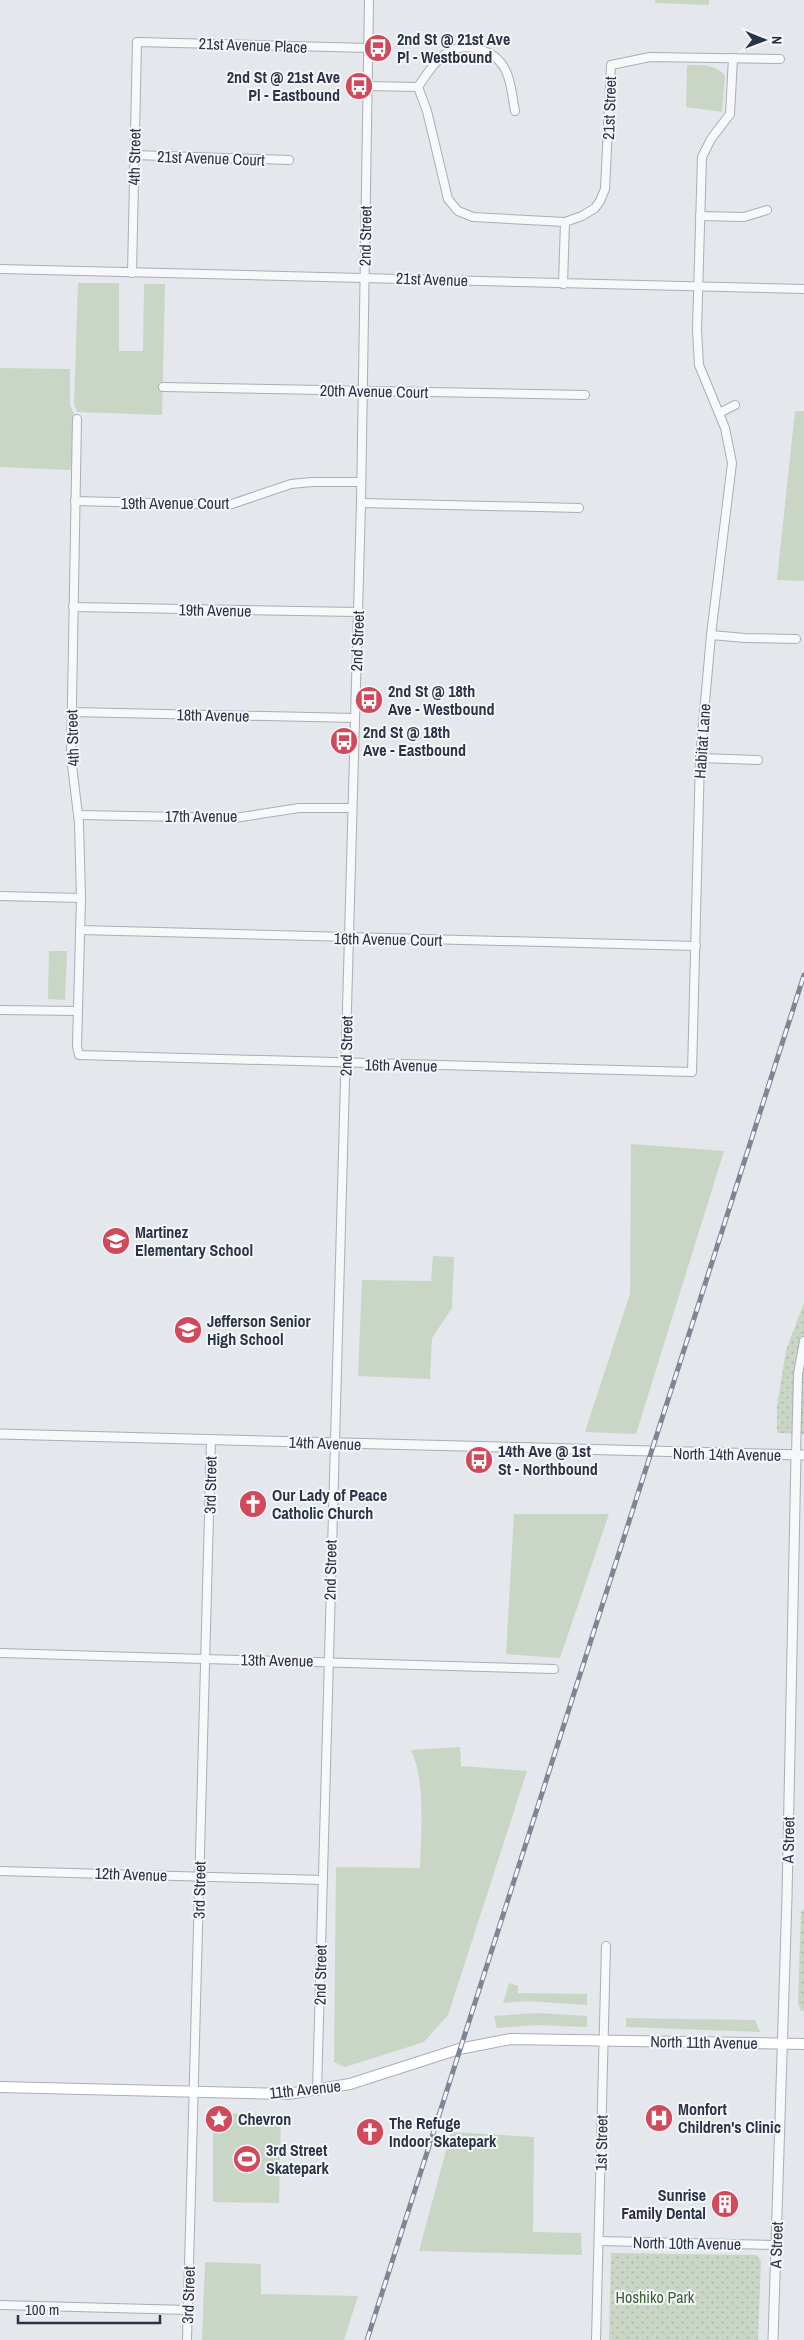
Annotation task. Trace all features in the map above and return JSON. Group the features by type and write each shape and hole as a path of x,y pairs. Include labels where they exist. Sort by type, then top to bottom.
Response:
{"main road":[{"name":"11th Avenue","path":"0,2087 272,2094 317,2091 350,2084 482,2044 532,2038 604,2039"},
{"name":"North 11th Avenue","path":"604,2039 804,2044"}],"street":[{"name":"2nd Street","path":"317,2091 361,504 370,0"},
{"name":"21st Avenue Place","path":"138,42 368,48"},
{"name":"4th Street","path":"132,272 138,42"},
{"path":"367,86 418,87 433,64 442,55 460,47 482,49 490,53 504,68 515,111"},
{"name":"21st Street","path":"418,87 427,111 444,190 452,206 472,217 565,222 582,216 595,208 605,189 611,65 650,57 780,59"},
{"path":"698,287 702,157 711,139 730,114 733,58"},
{"name":"21st Avenue Court","path":"134,155 289,160"},
{"path":"700,216 744,216 767,210"},
{"path":"563,284 565,222"},
{"name":"21st Avenue","path":"0,269 804,289"},
{"name":"Habitat Lane","path":"692,1072 700,758 711,635 732,463 725,428 699,365 696,330 698,287"},
{"name":"20th Avenue Court","path":"163,387 585,395"},
{"path":"719,413 735,405"},
{"name":"4th Street","path":"77,419 71,757 79,815 81,898 77,1046 79,1055"},
{"name":"19th Avenue Court","path":"75,501 229,505 291,484 360,482"},
{"path":"361,504 580,508"},
{"name":"19th Avenue","path":"73,607 358,612"},
{"path":"711,635 796,640"},
{"name":"18th Avenue","path":"71,712 354,718"},
{"path":"700,758 758,760"},
{"name":"17th Avenue","path":"79,815 236,818 299,808 352,808"},
{"path":"0,896 81,898"},
{"name":"16th Avenue Court","path":"80,930 696,946"},
{"path":"0,1010 78,1011"},
{"name":"16th Avenue","path":"79,1055 692,1072"},
{"name":"A Street","path":"773,2340 800,1455 798,1374 804,1341"},
{"name":"14th Avenue","path":"0,1434 650,1452"},
{"name":"3rd Street","path":"187,2340 211,1440"},
{"name":"North 14th Avenue","path":"650,1452 800,1455"},
{"name":"13th Avenue","path":"0,1653 554,1669"},
{"name":"12th Avenue","path":"0,1870 322,1880"},
{"name":"1st Street","path":"596,2340 606,1946"},
{"name":"North 10th Avenue","path":"598,2241 776,2245"},
{"path":"0,2305 188,2310"}],"green space":[{"path":"655,0 709,0 709,5 655,3"},
{"path":"687,65 713,67 725,76 722,112 686,107"},
{"path":"78,283 119,283 119,351 143,351 144,284 165,284 162,415 77,412 74,404"},
{"path":"0,368 70,369 70,405 74,414 71,470 0,467"},
{"path":"795,411 804,411 804,581 777,580"},
{"path":"49,951 67,951 65,1000 48,999"},
{"path":"631,1144 724,1151 636,1434 585,1432 630,1294"},
{"path":"433,1256 454,1257 452,1308 432,1338 430,1379 358,1376 362,1280 431,1281"},
{"path":"804,1303 804,1434 777,1433 777,1406 786,1350"},
{"path":"514,1514 609,1514 560,1658 506,1654"},
{"path":"460,1747 461,1766 527,1771 448,2015 424,2042 345,2067 334,2062 336,1867 420,1868 421,1792 416,1763 411,1750"},
{"path":"804,1909 804,2011 801,2011 798,2003 801,1912"},
{"path":"509,1983 518,1986 518,1993 587,1994 587,2005 527,2001 503,2003"},
{"path":"537,2013 587,2016 587,2027 536,2025 497,2028 494,2016"},
{"path":"626,2018 755,2020 760,2032 626,2027"},
{"name":"3rd Street Skatepark","path":"218,2113 281,2115 279,2203 213,2202 213,2117"},
{"path":"451,2132 534,2137 533,2232 581,2233 582,2255 419,2251"},
{"name":"Hoshiko Park","path":"611,2253 756,2255 761,2261 758,2340 609,2340"},
{"path":"205,2262 261,2264 261,2294 358,2296 344,2340 202,2340"}],"railway":[{"path":"367,2340 804,975"}],"place":[{"name":"2nd St @ 21st Ave Pl - Westbound","path":"378,48"},
{"name":"2nd St @ 21st Ave Pl - Eastbound","path":"359,86"},
{"name":"2nd St @ 18th Ave - Westbound","path":"369,700"},
{"name":"2nd St @ 18th Ave - Eastbound","path":"344,741"},
{"name":"Martinez Elementary School","path":"116,1241"},
{"name":"Jefferson Senior High School","path":"188,1330"},
{"name":"14th Ave @ 1st St - Northbound","path":"479,1460"},
{"name":"Our Lady of Peace Catholic Church","path":"253,1504"},
{"name":"Monfort Children's Clinic","path":"659,2118"},
{"name":"Chevron","path":"219,2119"},
{"name":"The Refuge Indoor Skatepark","path":"370,2132"},
{"name":"3rd Street Skatepark","path":"247,2159"},
{"name":"Sunrise Family Dental","path":"725,2204"}]}
